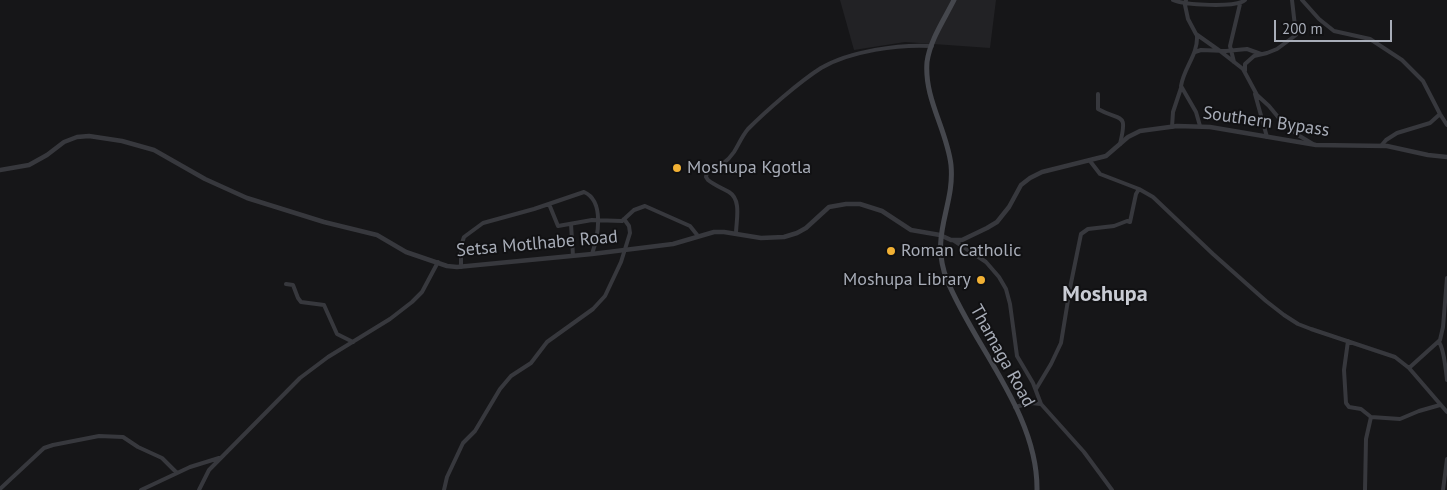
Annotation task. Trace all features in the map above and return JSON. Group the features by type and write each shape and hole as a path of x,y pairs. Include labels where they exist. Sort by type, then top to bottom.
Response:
{"main road":[{"name":"Thamaga Road","path":"954,0 936,35 927,60 931,99 949,153 951,166 951,186 940,236 942,262 952,291 1024,424 1035,458 1037,490"}],"street":[{"path":"1173,0 1240,4"},
{"path":"1234,62 1231,44 1240,4 1245,0"},
{"path":"1245,72 1246,62 1251,57 1277,49 1296,35 1292,0"},
{"path":"1302,0 1334,32 1370,39 1402,60 1423,81 1447,124"},
{"path":"1184,2 1191,27 1197,36 1220,50 1245,72 1255,92 1267,137"},
{"path":"1172,127 1173,112 1187,67 1195,52 1197,36"},
{"path":"736,234 736,200 728,191 708,180 706,174 721,165 732,155 744,134 758,120 816,72 839,60 900,47 932,46"},
{"path":"1195,52 1201,50 1247,49 1261,54"},
{"path":"1181,86 1196,112 1200,126"},
{"path":"1255,92 1289,129 1316,146"},
{"path":"1098,94 1098,109 1122,118 1124,122 1120,144"},
{"path":"1380,146 1397,133 1430,123 1440,114"},
{"name":"Southern Bypass","path":"951,240 962,240 997,222 1009,207 1021,185 1030,178 1042,172 1106,156 1128,137 1140,132 1172,127 1200,126 1316,146 1380,146 1447,157"},
{"name":"Setsa Motlhabe Road","path":"0,170 30,165 64,142 77,137 90,136 122,141 154,150 205,179 247,198 324,222 377,235 406,252 447,266 461,267 674,244 714,232 761,238 784,237 806,228 829,207 846,204 870,206 882,211 911,230 940,236"},
{"path":"1090,161 1100,174 1139,189 1160,203 1213,254 1284,315 1298,324 1395,357 1409,368 1447,412"},
{"path":"1036,389 1061,343 1081,234 1088,229 1130,222 1136,194 1139,189"},
{"path":"461,267 462,241 468,233 483,223 549,204 581,192 587,192 595,204 598,220 599,230 592,254"},
{"path":"549,204 556,226 598,220 619,221 634,210 645,206 690,226 698,236"},
{"path":"444,490 447,476 463,443 475,431 500,389 511,376 532,363 547,342 602,302 626,250 630,229 624,219"},
{"path":"571,224 574,256"},
{"path":"940,236 951,240 986,262 999,277 1008,296 1017,356 1036,389 1041,404 1084,452 1112,490"},
{"path":"199,490 209,470 300,378 328,357 390,319 412,302 422,292 438,262"},
{"path":"1409,368 1439,342 1444,327 1447,278"},
{"path":"286,284 293,285 301,302 324,305 336,332 353,342"},
{"path":"1348,341 1344,370 1346,403 1348,407 1361,410 1370,417 1400,419 1440,405"},
{"path":"1439,342 1442,345 1443,356 1446,362 1447,380"},
{"path":"1015,407 1031,402 1041,404"},
{"path":"1365,490 1366,439 1370,417"},
{"path":"0,490 44,448 99,436 123,437 138,447 162,458 177,473"},
{"path":"142,490 177,473 221,457"},
{"path":"1443,490 1447,460"}],"shaded area":[{"path":"840,0 996,0 990,48 905,42 854,50"}],"place":[{"name":"Moshupa Kgotla","path":"677,168"},
{"name":"Roman Catholic","path":"891,251"},
{"name":"Moshupa Library","path":"981,280"}],"district":[{"name":"Moshupa","path":"1105,295"}]}
